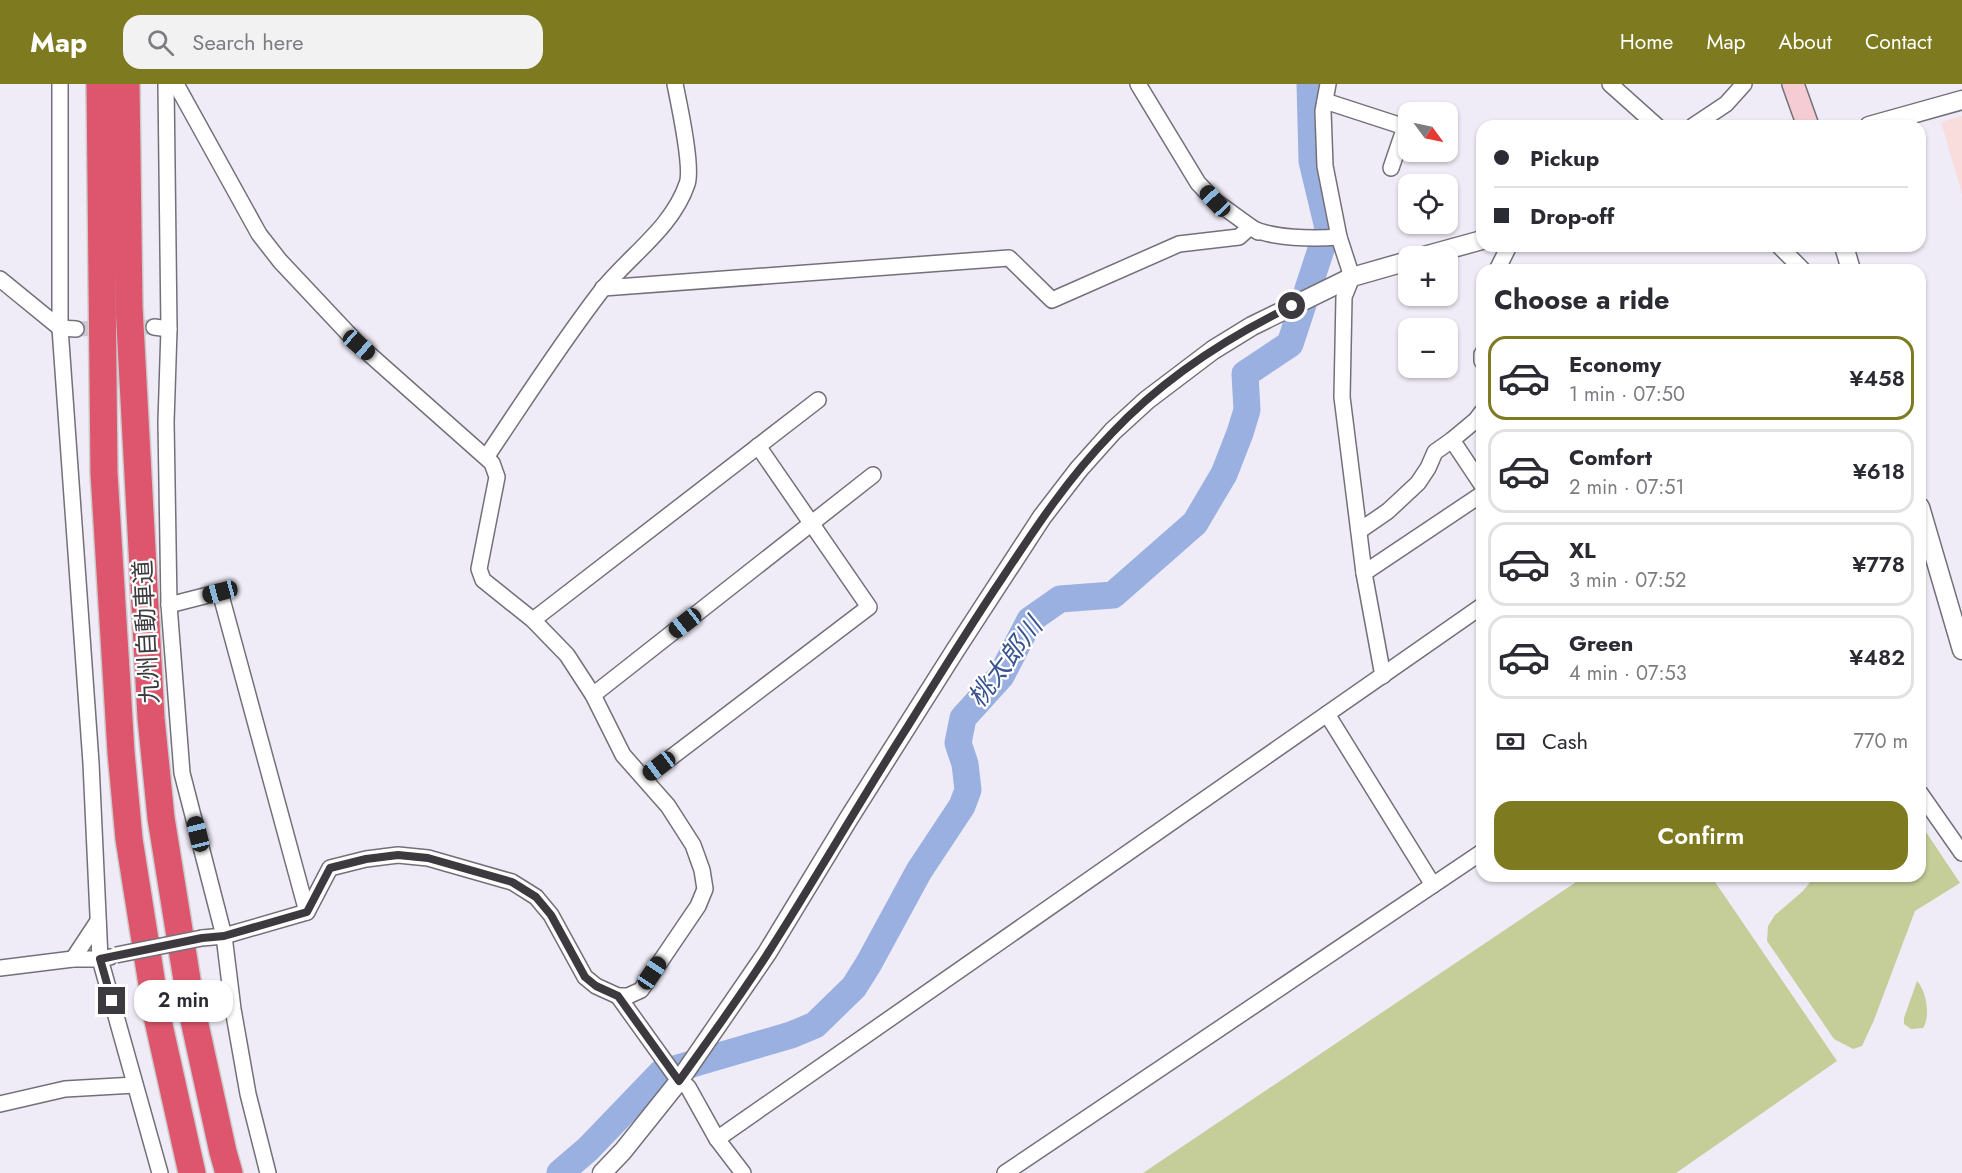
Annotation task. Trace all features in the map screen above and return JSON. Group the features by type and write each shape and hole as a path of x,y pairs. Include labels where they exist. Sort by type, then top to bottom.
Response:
{"highway":[{"name":"九州自動車道","path":"100,84 104,473 121,752 129,839 157,1016 192,1173"},
{"name":"九州自動車道","path":"126,84 129,306 151,718 161,818 192,1011 229,1173"}],"main road":[{"path":"1793,84 1806,120"}],"street":[{"path":"60,84 60,328 91,763 100,959 160,1173"},
{"path":"166,84 162,328 169,606 182,773 224,936 233,1009 248,1094 268,1173"},
{"path":"0,968 73,959 100,959 202,938 224,936 307,912 330,868 366,859 398,855 428,858 512,882 536,897 551,915 585,977 596,986 618,996 628,996 641,990 698,906 705,889 702,870 693,845 668,806 622,756 593,695 567,655 533,620 483,580 479,569 497,477 492,463 487,456 359,345 280,261 260,234 176,84"},
{"path":"487,456 603,288 668,219 678,204 688,182 688,163 675,84"},
{"path":"1138,84 1198,183 1215,201 1258,232"},
{"path":"1328,84 1323,111 1325,166 1339,237 1352,277 1344,297 1342,397 1364,573 1383,676"},
{"path":"1610,84 1650,120"},
{"path":"1703,120 1726,104 1744,84"},
{"path":"1890,120 1962,100"},
{"path":"1325,101 1398,125"},
{"path":"1391,168 1398,150"},
{"path":"603,288 1009,258 1052,300 1179,244 1239,237 1250,227 1258,232 1314,239 1339,237"},
{"path":"1458,247 1476,242"},
{"path":"1785,252 1797,264"},
{"path":"602,1173 623,1151 679,1081 767,953 855,808 968,630 1042,517 1079,469 1113,431 1147,400 1213,350 1252,326 1352,277 1398,264"},
{"path":"0,279 60,328 76,329"},
{"path":"533,620 818,400"},
{"path":"1359,531 1388,511 1418,483 1435,452 1476,420"},
{"path":"1452,440 1476,476"},
{"path":"644,778 869,607 758,446"},
{"path":"593,695 873,475"},
{"path":"1364,573 1476,498"},
{"path":"1926,554 1962,650"},
{"path":"169,606 220,592 307,912"},
{"path":"717,1139 1476,610"},
{"path":"1327,714 1433,885"},
{"path":"1926,802 1962,853"},
{"path":"1005,1173 1476,856"},
{"path":"73,959 98,921"},
{"path":"618,996 679,1081 688,1087 717,1139 743,1173"},
{"path":"0,1104 65,1089 135,1085"}],"shaded area":[{"path":"1962,116 1962,194 1941,122"}],"green space":[{"path":"1926,832 1960,883 1915,911 1862,1046 1853,1049 1834,1039 1767,941 1768,926 1775,915 1810,882 1926,882"},
{"path":"1576,882 1715,882 1837,1061 1676,1173 1143,1173"},
{"path":"1917,981 1925,997 1927,1017 1923,1028 1911,1029 1904,1024 1904,1018"}],"waterway":[{"name":"桃太郎川","path":"560,1173 588,1149 661,1073 791,1035 815,1025 854,987 919,871 962,806 968,790 965,764 958,743 963,718 1001,676 1030,620 1060,599 1113,595 1195,523 1224,474 1240,433 1247,410 1245,374 1290,344 1328,228 1312,161 1310,84"}],"tunnel":[{"path":"76,329 154,327"}],"route":[{"path":"112,1001 100,959 202,938 224,936 307,912 330,868 366,859 398,855 428,858 512,882 536,897 551,915 585,977 596,986 618,996 679,1081 767,953 968,630 1042,517 1079,469 1113,431 1147,400 1213,350 1252,326 1292,306"}]}
